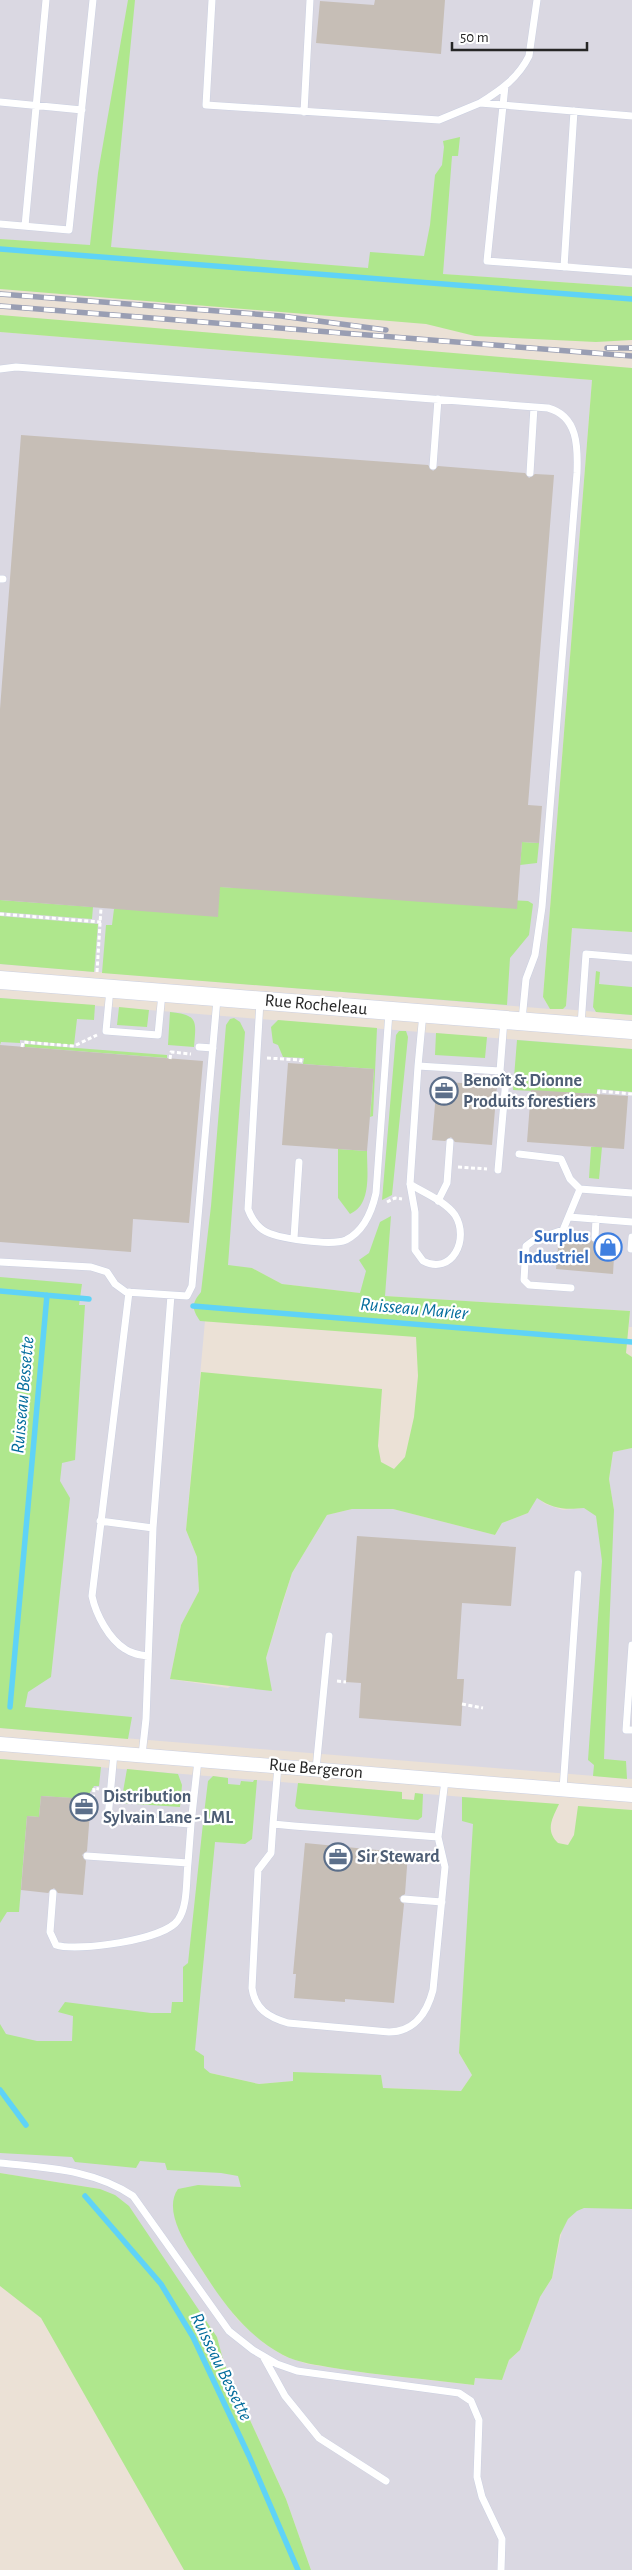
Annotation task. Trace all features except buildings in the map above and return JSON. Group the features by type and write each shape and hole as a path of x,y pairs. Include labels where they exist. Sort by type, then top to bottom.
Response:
{"street":[{"name":"Rue Rocheleau","path":"0,980 632,1030"},
{"name":"Rue Bergeron","path":"0,1744 632,1795"}],"lane":[{"path":"25,226 46,0"},
{"path":"0,224 69,230 93,0"},
{"path":"212,0 206,105 439,120 480,103 513,79 529,56 537,0"},
{"path":"304,112 310,0"},
{"path":"505,86 501,105 487,261 632,272"},
{"path":"0,102 82,110"},
{"path":"480,103 632,116"},
{"path":"564,267 574,111"},
{"path":"0,369 16,367 534,407 557,410 572,425 577,444 577,466 542,907 535,955 526,979 522,1021"},
{"path":"434,466 438,399"},
{"path":"530,473 534,407"},
{"path":"581,1026 586,954 632,958"},
{"path":"110,988 106,1031 158,1035 162,992"},
{"path":"0,1262 101,1269 107,1272 115,1284 128,1292 187,1296 192,1286 217,997"},
{"path":"260,1000 248,1208 253,1220 264,1231 294,1238 334,1242 345,1240 361,1227 369,1216 376,1193 389,1010"},
{"path":"410,1184 454,1213 461,1230 461,1240 452,1258 444,1264 436,1265 422,1261 415,1250 415,1212 410,1184 423,1013"},
{"path":"498,1170 506,1079 500,1071 504,1020"},
{"path":"199,1047 213,1048"},
{"path":"418,1066 500,1071"},
{"path":"438,1201 446,1188 450,1142"},
{"path":"519,1154 561,1159 570,1179 580,1189 632,1193"},
{"path":"294,1238 299,1162"},
{"path":"571,1288 529,1285 524,1280 523,1274 526,1246 529,1242 563,1230 580,1189"},
{"path":"569,1217 632,1222"},
{"path":"595,1238 596,1219"},
{"path":"631,1249 632,1236"},
{"path":"128,1292 92,1586 94,1605 105,1626 124,1649 148,1656"},
{"path":"142,1756 146,1719 153,1528 172,1295"},
{"path":"100,1520 153,1528"},
{"path":"564,1789 578,1574"},
{"path":"316,1769 329,1636"},
{"path":"632,1645 626,1730 632,1730"},
{"path":"114,1753 108,1818 191,1824"},
{"path":"53,1893 50,1932 56,1945 70,1947 143,1939 166,1931 178,1921 183,1907 198,1760"},
{"path":"278,1766 271,1853 258,1870 252,1988 257,2005 273,2018 300,2025 389,2032 403,2031 424,2014 434,1990 446,1867 438,1837 445,1780"},
{"path":"273,1824 438,1837"},
{"path":"86,1856 188,1863"},
{"path":"404,1899 442,1902"},
{"path":"0,2163 66,2170 92,2176 115,2185 132,2196 229,2331 277,2364 298,2371 459,2393 471,2401 479,2420 477,2477 482,2497 502,2539 501,2570"},
{"path":"263,2356 284,2396 319,2438 386,2481"}],"path":[{"path":"97,972 102,908"},
{"path":"0,914 100,922"},
{"path":"22,1047 23,1042 74,1046 106,1031"},
{"path":"170,1059 171,1052 193,1054"},
{"path":"283,1059 301,1060 300,1063"},
{"path":"598,1094 599,1091 632,1094"},
{"path":"448,1166 498,1170"},
{"path":"373,1204 382,1204 395,1198 413,1200"},
{"path":"332,1680 346,1682"},
{"path":"462,1704 483,1708"},
{"path":"92,1818 94,1788 99,1789"}],"shaded area":[{"path":"0,0 632,0 632,287 426,273 0,239"},
{"path":"0,332 592,380 543,997 550,1009 0,964"},
{"path":"572,927 632,932 632,1015 563,1009 566,1006"},
{"path":"0,998 632,1049 632,1327 629,1327 630,1311 385,1296 282,1284 252,1268 200,1321 205,1321 186,1530 197,1557 199,1591 181,1625 170,1679 228,1688 266,1658 292,1573 327,1515 352,1509 393,1509 495,1535 502,1523 528,1513 537,1497 545,1504 563,1510 584,1508 614,1510 609,1479 613,1452 632,1448 632,1779 0,1728"},
{"path":"0,1759 402,1792 402,1799 414,1800 415,1793 476,1798 459,2053 472,2075 461,2091 383,2088 293,2072 294,2081 259,2084 211,2073 242,2163 242,2187 198,2185 175,2220 185,2243 207,2278 237,2319 265,2344 284,2356 307,2364 366,2373 474,2385 475,2378 502,2380 509,2360 520,2350 540,2297 552,2278 569,2197 632,2201 632,2570 311,2570 286,2499 224,2363 217,2337 100,2189 0,2173"}],"green space":[{"path":"128,0 135,0 111,247 368,268 370,252 424,256 430,225 435,175 442,165 443,141 460,137 458,156 452,156 443,274 632,287 632,340 596,342 475,336 426,324 0,289 0,239 90,245 98,173"},
{"path":"0,315 632,368 632,932 572,928 566,1006 563,1009 550,1009 543,997 592,380 0,332"},
{"path":"522,842 539,843 537,863 520,865"},
{"path":"220,887 528,901 533,904 529,935 510,958 507,1005 102,973 106,925 112,925 114,909"},
{"path":"0,900 93,907 92,919 0,912"},
{"path":"0,916 98,924 94,972 0,964"},
{"path":"596,971 600,972 599,984 632,987 632,1015 596,1012 593,1007"},
{"path":"0,998 95,1005 94,1020 77,1019 74,1045 20,1040 20,1043 1,1042 0,1045"},
{"path":"119,1007 149,1010 147,1027 117,1025"},
{"path":"170,1012 186,1015 194,1021 194,1047 168,1045"},
{"path":"234,1018 240,1022 245,1032 228,1265 252,1268 282,1284 360,1293 366,1271 359,1260 369,1253 380,1222 391,1216 385,1296 630,1311 626,1353 632,1357 632,1448 613,1452 609,1479 614,1510 604,1759 626,1761 627,1779 593,1776 594,1765 588,1760 602,1561 596,1516 584,1508 559,1508 537,1498 528,1513 502,1523 495,1535 393,1509 352,1509 327,1515 292,1573 282,1604 266,1658 272,1691 170,1679 181,1625 199,1591 197,1557 186,1530 201,1372 382,1389 378,1446 381,1462 394,1469 405,1457 414,1417 418,1376 416,1337 200,1321 195,1313 194,1303 201,1292 211,1206 226,1025 230,1019"},
{"path":"278,1020 377,1028 373,1116 370,1117 374,1069 303,1064 304,1058 283,1057 278,1045 273,1043 271,1027"},
{"path":"399,1031 406,1031 408,1037 392,1195 382,1200 396,1035"},
{"path":"436,1033 487,1037 485,1058 435,1055"},
{"path":"517,1040 632,1049 632,1092 597,1089 597,1094 513,1090"},
{"path":"25,1044 167,1055 167,1058 25,1047"},
{"path":"591,1147 602,1147 599,1179 589,1178"},
{"path":"338,1149 367,1151 367,1187 365,1196 357,1210 350,1214 338,1198"},
{"path":"0,1277 82,1284 79,1305 85,1305 75,1460 62,1463 60,1481 70,1498 51,1677 28,1692 25,1707 132,1717 128,1739 0,1728"},
{"path":"0,1759 101,1767 99,1786 94,1786 86,1799 41,1796 39,1817 27,1816 19,1912 7,1912 0,1923"},
{"path":"127,1769 178,1774 182,1785 180,1807 121,1803"},
{"path":"213,1776 228,1778 228,1784 240,1785 241,1781 253,1782 257,1780 252,1839 245,1844 215,1842 195,2050 204,2056 204,2068 210,2073 259,2084 293,2081 293,2072 381,2075 383,2088 461,2091 472,2075 459,2053 473,1824 462,1821 462,1797 559,1804 551,1824 552,1834 558,1843 568,1845 574,1835 578,1806 632,1810 632,2209 584,2208 568,2219 560,2235 552,2278 540,2297 520,2350 509,2360 502,2380 475,2378 474,2385 352,2371 295,2360 268,2346 242,2323 219,2296 186,2244 178,2229 173,2212 174,2196 178,2189 198,2185 241,2187 238,2176 221,2173 167,2170 165,2163 140,2161 136,2168 75,2162 72,2157 0,2153 0,2024 6,2034 37,2041 72,2041 73,2016 58,2012 65,2002 151,2013 171,2013 172,2002 183,2002 183,1967 188,1963 208,1781"},
{"path":"298,1783 402,1792 402,1799 414,1800 415,1793 423,1794 422,1817 418,1820 298,1809 295,1806"},
{"path":"0,2173 100,2189 115,2195 129,2206 217,2337 224,2363 286,2499 311,2570 184,2570 41,2318 0,2286"}],"waterway":[{"path":"0,249 632,299"},
{"name":"Ruisseau Marier","path":"0,1291 89,1299"},
{"name":"Ruisseau Bessette","path":"10,1707 47,1295"},
{"name":"Ruisseau Marier","path":"193,1306 632,1342"},
{"name":"Ruisseau Bessette","path":"0,2090 26,2125"},
{"name":"Ruisseau Bessette","path":"85,2196 161,2284 193,2337 249,2456 298,2570"}],"railway":[{"path":"0,294 281,316 386,330"},
{"path":"0,306 632,356"},
{"path":"607,348 632,348"}],"place":[{"name":"Benoît & Dionne Produits forestiers","path":"444,1091"},
{"name":"Surplus Industriel","path":"608,1247"},
{"name":"Distribution Sylvain Lane - LML","path":"84,1807"},
{"name":"Sir Steward","path":"338,1857"}]}
